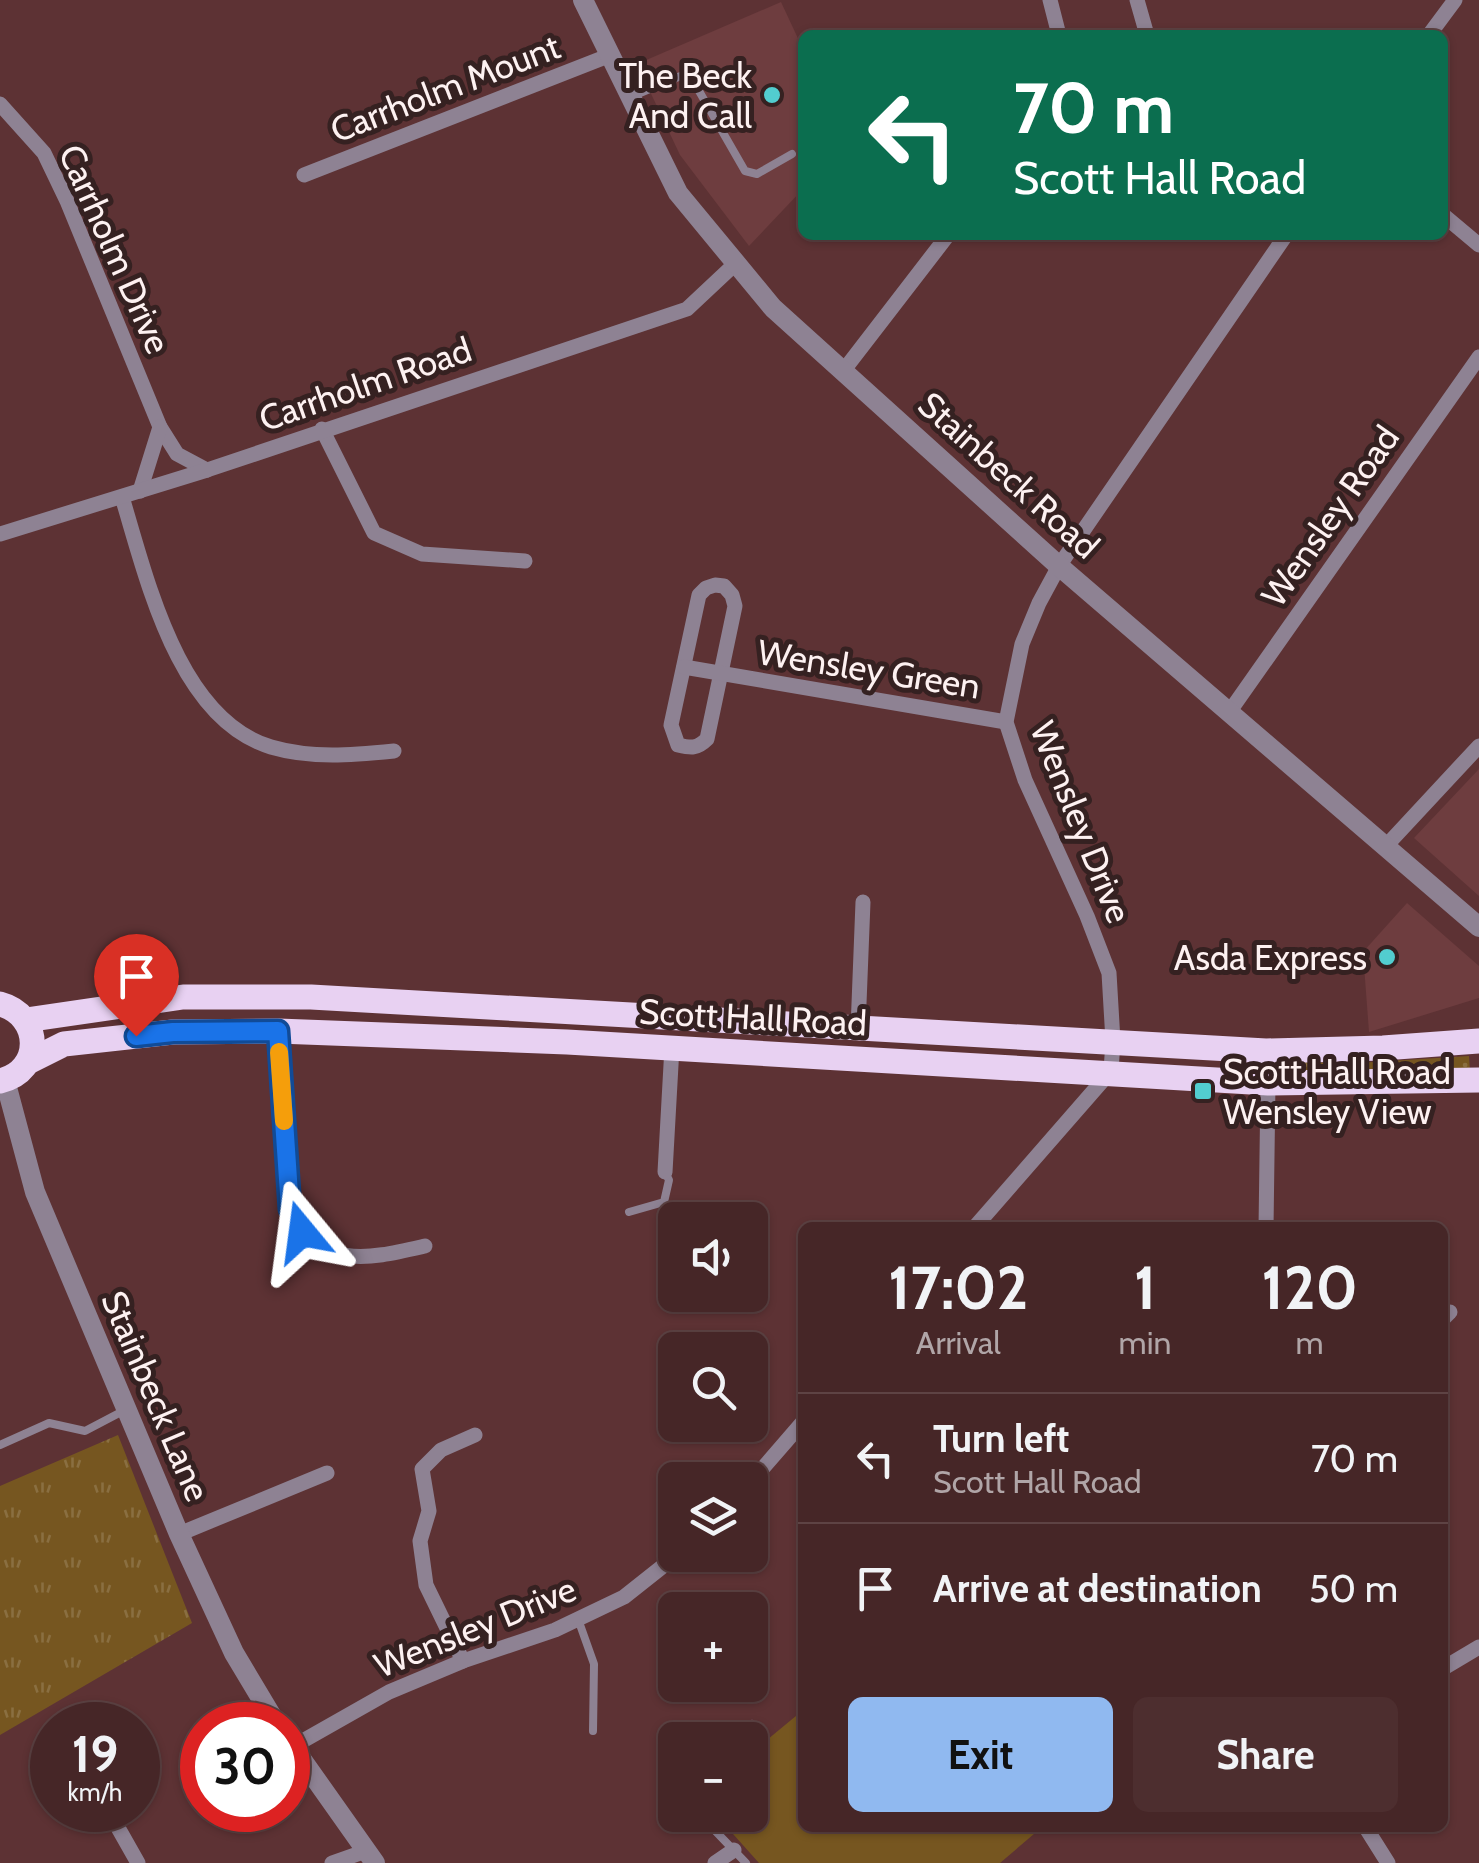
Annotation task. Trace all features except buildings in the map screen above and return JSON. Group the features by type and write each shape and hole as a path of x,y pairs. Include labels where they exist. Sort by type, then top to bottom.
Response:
{"highway":[{"name":"Scott Hall Road","path":"26,1020 183,998 311,998 1266,1051 1479,1041"},
{"path":"0,1004 16,1010 26,1020 34,1038 28,1062"},
{"name":"Scott Hall Road","path":"2,1080 64,1044 173,1032 278,1031 672,1047 1099,1076 1268,1083 1479,1080"}],"street":[{"name":"Stainbeck Road","path":"582,0 678,193 773,308 1060,566 1479,926"},
{"path":"1050,0 1058,30"},
{"path":"1137,0 1146,30"},
{"path":"1433,30 1455,0"},
{"name":"Carrholm Mount","path":"304,175 608,56"},
{"name":"Carrholm Drive","path":"0,104 44,152 68,201 160,428 176,454 207,470"},
{"path":"1448,219 1479,245"},
{"path":"844,370 944,240"},
{"name":"Wensley Drive","path":"1099,1076 1113,1041 1108,973 1087,916 1025,780 1006,722 1022,644 1060,566 1283,240"},
{"name":"Carrholm Road","path":"0,534 207,470 687,308 734,264"},
{"name":"Wensley Road","path":"1230,710 1479,357"},
{"path":"140,491 160,428"},
{"path":"322,429 374,533 422,554 524,561"},
{"path":"122,497 164,624 196,688 216,714 242,734 295,753 352,755 394,751"},
{"name":"Wensley Green","path":"724,586 732,595 734,606 722,675 707,739 690,748 678,744 671,725 699,595 706,588 724,586"},
{"name":"Wensley Green","path":"684,668 1006,722"},
{"path":"1386,846 1479,747"},
{"path":"858,1029 864,902"},
{"path":"278,1031 290,1209 302,1232 338,1255 376,1257 425,1246"},
{"path":"665,1172 672,1047"},
{"path":"979,1222 1099,1076"},
{"name":"Stainbeck Lane","path":"2,1080 35,1192 179,1534 234,1653 263,1702"},
{"path":"1266,1222 1268,1083"},
{"path":"768,1463 798,1429"},
{"path":"463,1661 426,1584 420,1541 429,1511 422,1469 441,1450 476,1435"},
{"path":"179,1534 327,1473"},
{"name":"Wensley Drive","path":"310,1733 389,1692 578,1620 624,1597 658,1570"},
{"path":"1448,1665 1479,1647"},
{"path":"310,1772 370,1857 332,1863"},
{"path":"120,1832 138,1863"},
{"path":"1369,1832 1388,1863"},
{"path":"715,1863 740,1857"}],"lane":[{"path":"628,98 683,75 695,84 744,171 757,174 792,154"},
{"path":"629,1212 664,1202 670,1180 665,1172"},
{"path":"0,1445 49,1423 85,1432 127,1409"},
{"path":"578,1620 594,1664 594,1731"},
{"path":"716,1832 740,1857"}],"shaded area":[{"path":"781,2 798,38 798,194 749,246 680,155 637,64"},
{"path":"1479,769 1479,896 1414,838"},
{"path":"1407,903 1479,966 1479,998 1369,1032 1363,952"}],"green space":[{"path":"1469,1056 1470,1071 1274,1073 1275,1062 1358,1063"},
{"path":"118,1435 192,1623 57,1702 30,1702 30,1718 0,1735 0,1486"},
{"path":"798,1714 798,1832 1036,1832 1000,1863 759,1863 731,1832 768,1832 768,1739"}],"slow traffic":[{"path":"279,1052 284,1121"}],"place":[{"name":"The Beck And Call","path":"772,95"},
{"name":"Asda Express","path":"1387,957"},
{"name":"Scott Hall Road Wensley View","path":"1203,1091"}],"route":[{"path":"136,1036 278,1031 290,1209 302,1232"}]}
